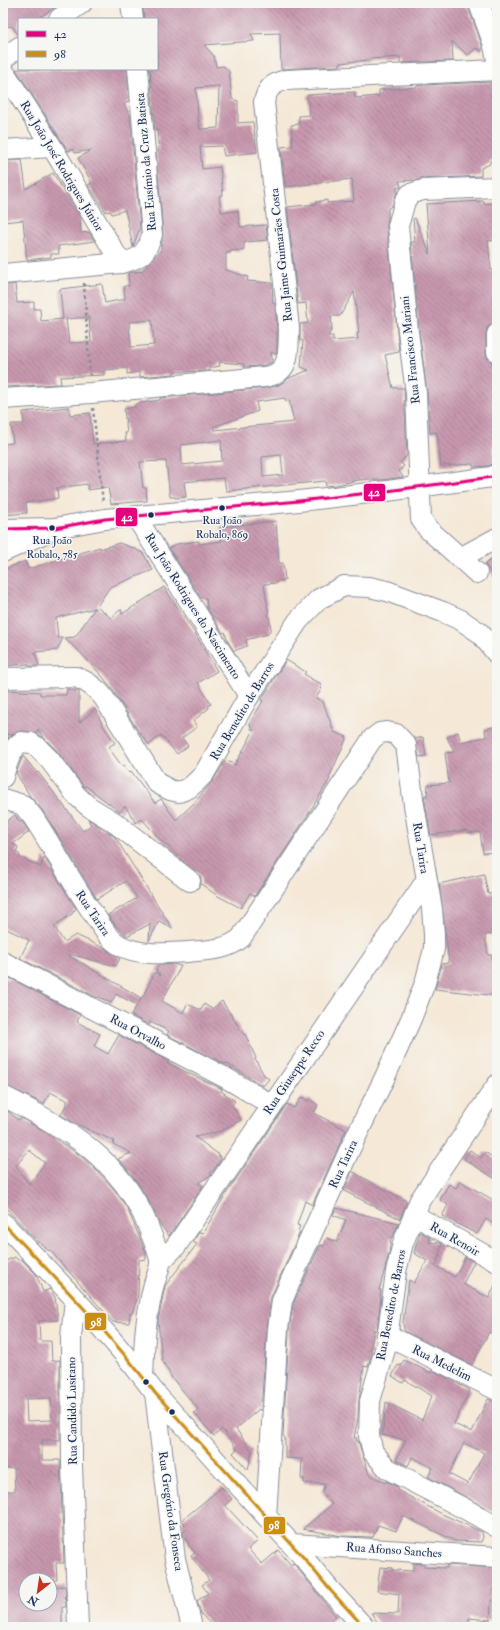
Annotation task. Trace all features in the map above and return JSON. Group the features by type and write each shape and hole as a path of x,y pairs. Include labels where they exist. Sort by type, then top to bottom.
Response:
{"street":[{"path":"60,18 82,3"},
{"path":"131,3 133,18"},
{"path":"479,3 493,42 497,59"},
{"path":"3,59 18,48"},
{"name":"Rua João José Rodrigues Júnior","path":"3,70 52,147 121,263"},
{"name":"Rua Eusímio da Cruz Batista","path":"3,274 121,263 135,260 144,253 152,235 138,70"},
{"name":"Rua Jaime Guimarães Costa","path":"3,399 91,393 272,376 280,372 286,365 289,328 264,102 270,86 286,80 497,70"},
{"path":"3,150 52,147"},
{"name":"Rua Francisco Mariani","path":"477,573 428,530 421,519 416,394 398,226 404,201 410,194 423,190 497,186"},
{"path":"497,334 497,352"},
{"path":"3,529 55,528 105,519 299,501 419,487 492,477 497,474"},
{"name":"Rua João Rodrigues do Nascimento","path":"136,517 249,696"},
{"path":"3,552 55,528"},
{"path":"460,558 497,538"},
{"name":"Rua Benedito de Barros","path":"3,678 76,678 87,681 98,690 104,698 157,784 179,792 189,788 204,774 249,696 306,610 319,599 344,586 369,587 388,590 461,620 480,634 497,654"},
{"name":"Rua Tarira","path":"3,799 23,805 33,817 83,899 113,941 123,947 139,952 156,953 228,947 241,938 372,738 380,733 396,734 406,745 434,934 434,949 425,982 397,1050 346,1158 282,1301 278,1329 266,1516"},
{"path":"3,777 8,761 16,746 21,742 32,743 49,759 76,795 88,806 114,822 190,881"},
{"name":"Rua Giuseppe Recco","path":"160,1262 176,1246 426,881"},
{"name":"Rua Orvalho","path":"3,962 226,1078 272,1105"},
{"name":"Rua Benedito de Barros","path":"497,1085 420,1200 403,1243 396,1272 386,1346 370,1401 369,1436 373,1452 388,1469 497,1527"},
{"path":"3,1096 86,1144 108,1164 135,1199 144,1216 160,1262 147,1320 143,1377"},
{"name":"Rua Renoir","path":"414,1215 497,1262"},
{"path":"3,1223 75,1300 143,1377 155,1393 292,1544 331,1591 364,1627"},
{"name":"Rua Candido Lusitano","path":"75,1300 71,1337 73,1472 78,1627"},
{"name":"Rua Medelim","path":"387,1335 497,1390"},
{"name":"Rua Gregório da Fonseca","path":"155,1393 175,1559 192,1627"},
{"name":"Rua Afonso Sanches","path":"292,1544 497,1556"}],"path":[{"path":"83,267 91,393 105,519"}],"building":[{"path":"3,3 61,3 38,18 18,18 18,35 12,26 9,26 3,30"},
{"path":"180,3 464,3 469,10 482,45 482,51 476,48 468,55 452,41 453,61 400,63 400,57 340,63 340,66 281,69 280,33 251,34 254,41 204,45 214,56 216,67 224,66 229,71 232,99 238,101 238,123 253,122 257,152 224,156 222,146 200,147 202,169 220,167 223,195 219,196 221,212 238,211 240,227 266,225 268,240 246,242 244,243 244,250 230,251 230,253 226,253 226,270 248,277 247,281 272,283 273,303 275,304 277,328 277,351 276,354 271,352 272,362 262,366 244,367 244,364 219,362 220,366 209,368 209,371 174,372 174,374 140,377 140,372 127,374 127,368 104,370 104,375 60,377 61,384 3,387 3,285 15,284 17,303 34,302 34,309 40,309 41,321 63,319 60,289 102,284 105,303 125,299 124,286 129,286 128,273 142,271 161,250 163,234 156,151 159,151 157,130 155,130 150,70 158,70 158,18 144,18 143,6 159,4 160,6","holes":["219,86 218,128 200,129 196,88","89,317 91,342 69,343 66,319","152,320 154,345 131,347 129,322"]},
{"path":"16,69 127,70 129,101 124,104 130,116 140,228 133,247 125,210 112,214 110,211 106,212 88,185 92,183 78,158 92,150 75,153 73,149 68,151"},
{"path":"494,82 497,114 497,161 490,161 490,164 481,168 481,176 422,179 422,177 418,180 399,181 401,187 397,188 392,206 388,208 387,227 399,352 385,355 393,388 404,388 407,456 400,462 404,466 399,471 403,477 383,480 359,480 326,486 325,481 226,491 224,478 184,482 186,497 175,498 170,497 166,461 140,462 143,488 146,488 147,501 111,504 108,487 88,490 87,484 57,488 58,498 26,503 27,513 3,515 3,444 13,443 11,424 24,424 23,412 69,407 70,415 90,413 93,444 126,441 125,433 127,433 124,409 135,407 135,404 160,400 160,398 266,388 279,385 289,378 309,370 301,367 303,341 300,340 300,324 308,323 306,303 298,304 287,207 316,204 316,202 327,200 327,203 354,201 352,179 285,187 281,147 293,146 291,125 299,124 299,116 310,115 307,95 355,92 355,98 379,96 379,90 417,87 422,85","holes":["354,292 359,333 357,333 358,339 333,341 333,336 328,336 332,329 331,316 340,316","285,398 286,401 289,400 294,422 214,430 213,427 258,411 256,402","221,440 222,461 182,465 181,445","281,455 283,475 263,477 262,457"]},
{"path":"22,160 26,189 53,173 80,217 81,233 89,232 95,241 58,246 59,254 51,254 51,257 27,260 23,220 3,222 3,161"},
{"path":"484,201 484,204 497,203 497,240 488,241 491,270 497,269 497,320 487,328 486,334 487,358 492,362 493,367 495,367 497,397 497,427 494,427 494,463 489,466 473,467 473,464 441,466 437,432 430,433 411,242 415,242 413,219 415,218 430,254 426,204"},
{"path":"276,521 279,563 283,563 285,580 277,581 277,583 264,584 271,629 268,634 246,640 247,646 234,651 227,640 225,632 223,633 207,608 206,598 201,598 169,548 177,544 199,541 199,544 222,541 220,527"},
{"path":"119,543 143,553 153,570 110,587 97,606 111,618 121,609 122,614 164,587 196,635 217,671 198,683 211,704 208,706 209,708 193,721 197,727 182,738 188,746 177,754 161,735 149,745 103,677 77,649 64,638 75,637 95,608 56,618 58,638 63,638 57,650 35,652 39,666 29,666 28,664 3,666 3,570 25,561 28,569 100,547 100,549"},
{"path":"497,556 497,582 485,564"},
{"path":"286,660 306,672 304,674 311,679 322,684 320,688 322,688 316,698 323,702 334,732 347,737 329,778 330,779 255,896 250,893 241,908 218,896 201,884 201,877 197,872 159,838 142,819 136,823 125,806 120,812 86,786 84,787 58,752 42,736 38,729 36,733 22,731 11,735 6,734 9,738 3,745 3,690 40,692 40,695 66,695 67,689 79,691 79,723 95,709 104,727 115,743 108,747 122,766 123,765 129,773 131,771 155,803 161,799 176,820 193,804 212,782 226,760 235,765 254,730 251,729 250,723 263,701 261,700"},
{"path":"497,726 497,852 483,853 480,832 468,833 468,830 431,835 424,796 427,796 428,785 449,783 445,753 454,752 447,737 458,732 461,742 486,737 485,729"},
{"path":"423,737 426,756 419,757 415,739"},
{"path":"23,756 37,773 38,772 83,831 91,825 88,819 115,837 172,928 159,921 149,941 150,924 127,936 118,928 108,915 137,898 126,881 97,899 43,811 30,796 16,773"},
{"path":"15,815 20,822 22,821 29,832 13,844 18,847 16,852 20,855 19,857 41,867 44,857 76,908 72,914 54,926 64,942 76,935 106,949 120,958 116,966 68,955 141,998 139,1002 155,972 161,976 156,970 159,965 173,964 181,966 162,1001 183,1013 187,1004 201,1010 204,1004 212,1009 222,1001 244,1035 245,1034 256,1058 255,1059 264,1075 269,1079 263,1086 226,1063 225,1064 167,1035 169,1031 150,1022 149,1025 131,1015 137,1005 116,994 111,1003 99,997 98,998 20,958 29,940 3,927 3,824"},
{"path":"484,874 488,894 497,893 497,933 485,935 488,955 492,955 492,961 497,961 497,996 435,989 442,964 449,963 439,884"},
{"path":"3,977 9,980 10,978 80,1015 77,1022 100,1034 94,1046 108,1054 119,1035 168,1061 167,1063 222,1089 221,1091 235,1101 232,1105 241,1120 221,1131 195,1137 218,1154 221,1159 214,1170 210,1173 211,1175 198,1183 203,1186 169,1236 159,1223 146,1196 132,1175 118,1159 131,1153 113,1144 114,1141 76,1124 61,1115 68,1101 50,1092 44,1104 4,1085 6,1081 3,1079"},
{"path":"302,1097 308,1101 309,1099 318,1105 314,1113 346,1130 312,1205 305,1201 297,1225 300,1226 298,1231 300,1232 271,1297 267,1328 261,1411 259,1409 236,1429 252,1451 248,1470 233,1453 237,1449 222,1429 214,1436 194,1413 198,1409 172,1378 162,1360 158,1321 165,1286 197,1244 193,1242 199,1232 203,1233 224,1197 287,1104 294,1108"},
{"path":"3,1109 18,1120 21,1118 42,1130 81,1156 114,1189 127,1208 146,1253 146,1259 139,1260 138,1296 132,1313 130,1313 129,1323 113,1322 50,1250 49,1251 29,1233 3,1205","holes":["29,1150 45,1163 29,1184 16,1166"]},
{"path":"470,1150 481,1158 485,1152 497,1160 497,1180 464,1159"},
{"path":"352,1171 407,1201 400,1219 344,1191"},
{"path":"460,1181 497,1202 497,1226 486,1219 477,1234 442,1216 448,1205 440,1200 449,1184 456,1188"},
{"path":"336,1208 399,1223 393,1237 391,1237 389,1254 379,1290 381,1290 381,1297 377,1330 374,1330 370,1351 372,1351 368,1367 364,1366 358,1418 354,1438 357,1438 356,1441 358,1441 369,1474 385,1483 386,1481 398,1487 397,1490 442,1514 482,1532 483,1537 481,1542 455,1541 403,1516 396,1531 378,1525 373,1537 342,1536 303,1529 332,1504 322,1492 325,1484 304,1483 304,1479 301,1479 302,1459 285,1458 285,1438 283,1436 289,1330 293,1304 320,1245 324,1246 327,1238 337,1242 346,1220 333,1215"},
{"path":"420,1232 430,1237 429,1242 437,1242 442,1244 436,1266 455,1277 465,1257 474,1262 463,1284 489,1298 497,1281 497,1326 493,1334 489,1332 472,1365 406,1332 404,1329 403,1322 409,1280 414,1283 427,1261 414,1253"},
{"path":"15,1257 18,1260 21,1259 36,1274 43,1292 50,1289 55,1297 58,1320 39,1321 40,1341 51,1341 52,1361 60,1360 60,1440 42,1440 42,1460 60,1460 64,1563 56,1563 57,1572 18,1572 18,1612 58,1612 58,1586 65,1586 66,1607 62,1607 62,1627 3,1627 3,1491 15,1491 14,1468 3,1469 3,1262","holes":["51,1398 52,1420 27,1421 26,1399"]},
{"path":"404,1360 431,1373 432,1370 470,1390 454,1424 472,1432 488,1399 497,1403 497,1514 428,1477 433,1468 412,1457 408,1466 396,1460 406,1440 382,1435 386,1402 422,1420 432,1396 405,1380 403,1383 392,1376 398,1365 401,1366","holes":["464,1443 484,1453 468,1484 449,1474"]},
{"path":"222,1487 232,1499 225,1505 258,1541 248,1549 262,1564 278,1550 291,1565 293,1563 336,1616 329,1622 333,1627 213,1627 201,1614 197,1601 208,1593 202,1585 209,1580 191,1556 195,1553 184,1537 183,1532 185,1531 183,1527 185,1524 182,1520"},
{"path":"413,1563 424,1564 424,1567 447,1568 447,1565 497,1568 497,1590 492,1590 490,1620 469,1618 469,1627 381,1627 371,1613 398,1614 399,1594 377,1591 380,1567 392,1568 392,1570 413,1571"}],"transit line":[{"name":"42","path":"3,529 55,528 105,519 299,501 492,477 497,474"},
{"name":"98","path":"3,1223 101,1327 155,1393 364,1627"}],"place":[{"name":"Rua João Robalo, 869","path":"222,508"},
{"name":"Rua João Robalo, 785","path":"52,528"}]}
